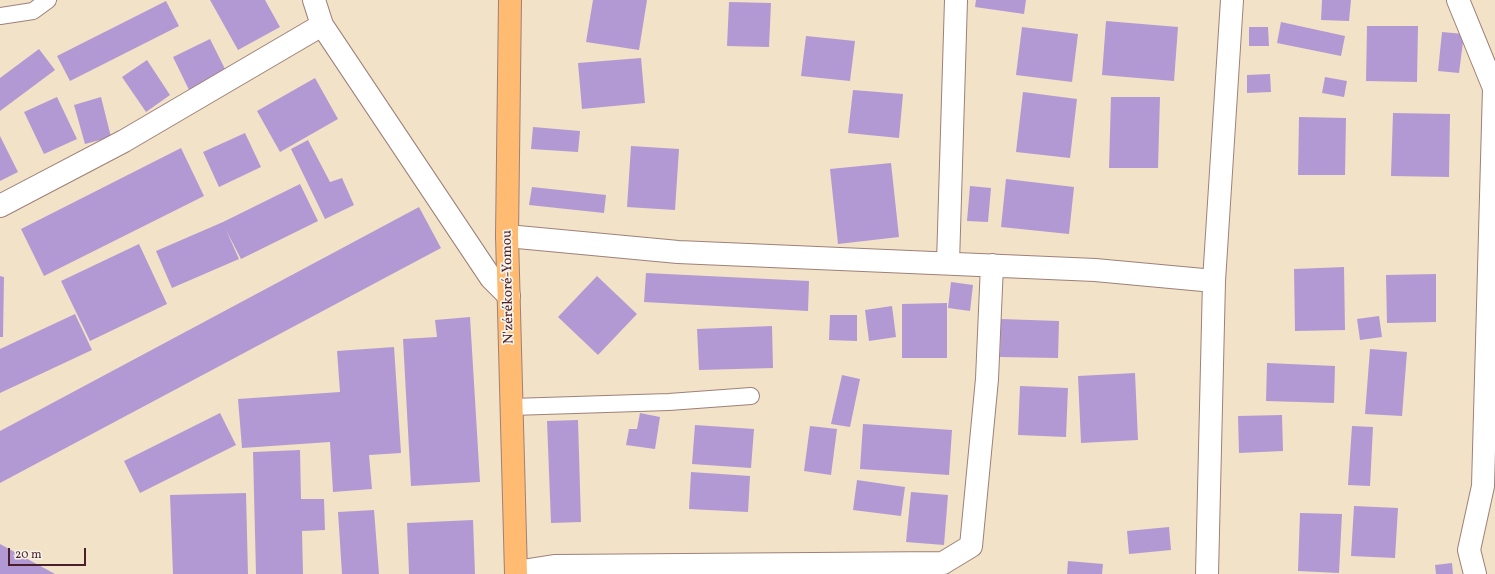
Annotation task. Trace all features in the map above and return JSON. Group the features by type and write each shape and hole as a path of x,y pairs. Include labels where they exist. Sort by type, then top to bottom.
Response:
{"highway":[{"name":"N'zérékoré-Yomou","path":"510,0 507,236 516,573"}],"street":[{"path":"314,0 322,25 491,278 509,296"},
{"path":"948,263 956,0"},
{"path":"1207,574 1214,281 1232,0"},
{"path":"1458,0 1494,88 1483,486 1470,550 1475,574"},
{"path":"0,206 124,142 322,25"},
{"path":"507,236 678,252 1095,270 1214,281"},
{"path":"516,573 554,566 943,563 971,546 987,379 992,265"}],"lane":[{"path":"0,16 33,11 48,0"},
{"path":"512,407 669,402 751,396"}],"building":[{"path":"210,0 265,0 280,27 238,50"},
{"path":"593,0 647,0 639,50 586,42"},
{"path":"976,0 1026,0 1024,14 975,7"},
{"path":"1322,0 1351,0 1349,21 1321,20"},
{"path":"166,1 179,26 70,81 57,56"},
{"path":"729,2 771,3 769,47 727,46"},
{"path":"1106,21 1178,27 1174,81 1102,75"},
{"path":"1281,22 1345,36 1341,56 1277,43"},
{"path":"1367,26 1418,26 1417,82 1366,81"},
{"path":"1022,27 1078,34 1072,82 1016,75"},
{"path":"1249,27 1268,27 1269,46 1249,46"},
{"path":"1442,32 1464,34 1459,73 1438,71"},
{"path":"806,36 855,41 850,81 801,76"},
{"path":"210,39 228,75 191,94 173,57"},
{"path":"39,49 55,70 0,111 0,78"},
{"path":"641,58 645,103 582,109 578,63"},
{"path":"147,60 170,95 146,112 122,77"},
{"path":"1270,74 1271,92 1247,93 1247,75"},
{"path":"1325,77 1347,81 1344,97 1322,93"},
{"path":"315,78 338,119 280,152 257,111"},
{"path":"853,90 903,94 899,138 848,133"},
{"path":"1023,92 1077,99 1070,158 1016,152"},
{"path":"57,97 77,139 44,154 24,112"},
{"path":"101,97 111,137 85,144 74,105"},
{"path":"1111,97 1160,97 1158,168 1109,168"},
{"path":"1393,113 1450,114 1449,177 1391,176"},
{"path":"1299,117 1346,118 1345,175 1298,175"},
{"path":"533,127 580,131 578,152 531,149"},
{"path":"245,133 261,167 219,187 203,152"},
{"path":"0,136 18,172 0,181"},
{"path":"308,140 330,182 342,178 354,205 325,219 291,149"},
{"path":"631,146 679,149 675,210 627,207"},
{"path":"181,148 204,196 44,276 21,229"},
{"path":"891,163 899,237 838,244 830,169"},
{"path":"1006,179 1074,187 1069,234 1001,227"},
{"path":"300,184 318,221 241,259 226,230 239,259 172,288 156,251 223,222"},
{"path":"970,186 991,188 988,222 967,221"},
{"path":"532,187 606,195 604,213 529,205"},
{"path":"419,207 441,248 0,483 0,431"},
{"path":"139,244 167,304 90,341 61,281"},
{"path":"1344,267 1345,330 1295,331 1294,269"},
{"path":"646,273 809,281 808,311 644,302"},
{"path":"1436,274 1436,322 1387,323 1386,275"},
{"path":"0,276 4,277 3,337 0,337"},
{"path":"597,276 637,314 598,355 558,317"},
{"path":"951,282 973,285 970,311 948,308"},
{"path":"947,303 947,358 902,358 902,304"},
{"path":"892,306 896,337 869,341 865,310"},
{"path":"75,314 92,350 0,393 0,349"},
{"path":"830,315 857,315 857,341 829,340"},
{"path":"1379,316 1382,337 1360,340 1357,319"},
{"path":"470,317 480,482 411,486 403,339 437,337 435,320"},
{"path":"1001,319 1059,321 1058,358 1000,357"},
{"path":"772,326 773,368 699,370 697,329"},
{"path":"394,347 401,453 369,455 372,489 333,492 330,442 242,448 238,399 340,392 337,351"},
{"path":"1370,349 1407,352 1402,416 1365,414"},
{"path":"1267,363 1335,366 1334,403 1266,401"},
{"path":"1135,373 1138,440 1081,443 1078,376"},
{"path":"842,375 860,379 850,427 831,424"},
{"path":"1020,386 1068,388 1066,437 1018,435"},
{"path":"220,413 236,445 140,493 124,461"},
{"path":"640,413 660,417 655,449 626,445 629,429 637,429"},
{"path":"1282,415 1283,451 1239,453 1238,416"},
{"path":"578,420 581,522 551,523 547,421"},
{"path":"863,424 952,430 949,475 860,469"},
{"path":"695,425 754,429 751,468 692,464"},
{"path":"810,426 837,429 831,475 804,471"},
{"path":"1352,426 1373,427 1370,486 1348,485"},
{"path":"300,450 301,499 324,499 325,530 302,531 303,574 256,574 253,452"},
{"path":"691,472 750,476 748,512 689,509"},
{"path":"857,480 905,487 901,516 853,510"},
{"path":"911,492 948,495 944,545 906,542"},
{"path":"246,493 248,574 173,574 170,495"},
{"path":"1354,506 1398,508 1395,558 1351,556"},
{"path":"374,510 379,574 342,574 338,512"},
{"path":"1300,513 1342,514 1339,573 1298,571"},
{"path":"473,520 475,574 409,574 407,523"},
{"path":"1169,527 1171,550 1129,554 1127,531"},
{"path":"0,544 55,574 0,574"},
{"path":"1068,561 1103,564 1102,574 1067,574"},
{"path":"1452,563 1453,574 1436,574 1435,565"}]}
